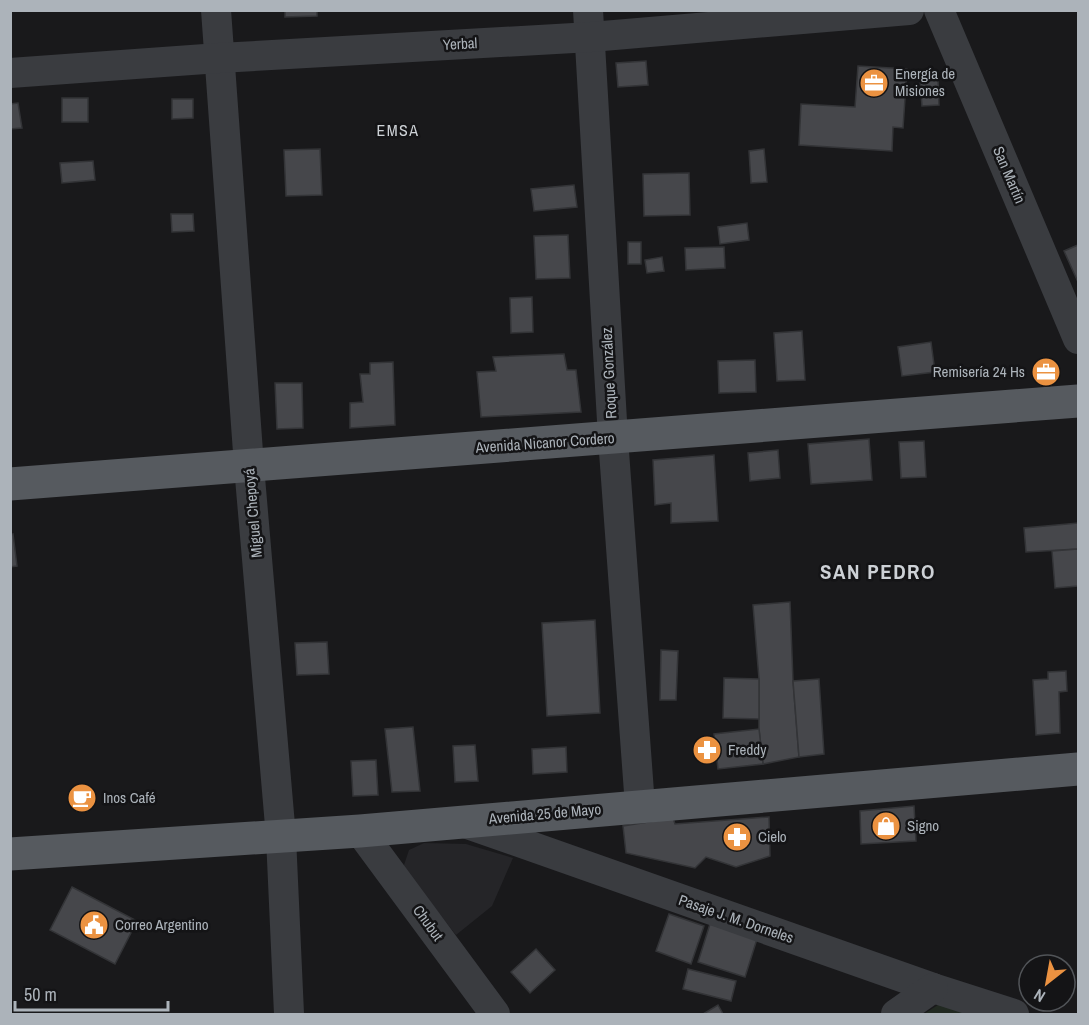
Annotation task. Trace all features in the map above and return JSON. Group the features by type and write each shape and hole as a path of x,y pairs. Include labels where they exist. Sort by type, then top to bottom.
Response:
{"main road":[{"name":"Avenida Nicanor Cordero","path":"10,484 1078,401"},
{"name":"Avenida 25 de Mayo","path":"10,854 360,831 1078,769"}],"street":[{"name":"Miguel Chepoyá","path":"216,10 249,466 281,837 289,1014"},
{"name":"Yerbal","path":"10,73 219,58 590,24 909,10"},
{"name":"San Martín","path":"939,10 1078,339"},
{"name":"Roque González","path":"590,24 612,438 640,806"},
{"name":"Pasaje J. M. Dorneles","path":"459,821 933,988 1014,1014"},
{"name":"Chubut","path":"360,831 495,1014"},
{"path":"896,1014 933,988"}],"shaded area":[{"path":"424,843 466,844 513,858 492,906 456,935 403,868 409,850"},
{"path":"941,1003 976,1014 924,1014"}],"building":[{"path":"285,10 317,10 317,16 285,17"},
{"path":"646,61 648,85 618,87 616,63"},
{"path":"858,66 907,69 903,128 893,127 892,151 799,145 801,104 855,107"},
{"path":"938,80 939,105 922,106 920,81"},
{"path":"62,98 88,98 88,122 62,122"},
{"path":"172,99 193,99 193,118 172,119"},
{"path":"18,103 22,128 10,129 10,104"},
{"path":"320,149 322,195 286,196 284,150"},
{"path":"764,149 767,182 751,183 749,151"},
{"path":"93,161 95,180 62,183 60,163"},
{"path":"689,173 690,215 644,216 643,174"},
{"path":"574,185 577,207 534,211 531,189"},
{"path":"171,214 193,214 194,231 172,232"},
{"path":"747,223 749,240 720,244 718,227"},
{"path":"568,235 570,278 536,279 534,236"},
{"path":"628,242 641,242 641,264 628,264"},
{"path":"1078,245 1078,282 1064,251"},
{"path":"724,247 725,268 686,270 685,248"},
{"path":"662,257 664,271 647,273 645,260"},
{"path":"532,297 533,332 511,333 510,298"},
{"path":"802,331 805,380 777,381 774,333"},
{"path":"931,342 935,372 902,376 898,347"},
{"path":"564,354 567,370 576,370 581,412 481,417 477,372 496,371 493,357"},
{"path":"755,360 756,392 719,393 718,361"},
{"path":"393,362 395,425 350,428 350,403 363,402 360,374 370,374 370,363"},
{"path":"275,383 302,383 303,428 277,429"},
{"path":"869,439 872,480 811,484 808,444"},
{"path":"924,441 926,477 901,478 899,442"},
{"path":"778,450 780,478 750,481 748,453"},
{"path":"714,455 718,521 671,523 671,503 655,505 653,460"},
{"path":"1078,523 1078,549 1026,552 1024,528"},
{"path":"13,534 17,566 10,567 10,535"},
{"path":"1078,549 1078,586 1055,588 1052,551"},
{"path":"790,602 799,757 763,764 753,605"},
{"path":"595,620 600,713 547,716 542,623"},
{"path":"327,642 329,674 297,675 295,643"},
{"path":"661,650 678,651 676,700 660,700"},
{"path":"1066,671 1067,691 1059,692 1060,733 1036,735 1033,680 1048,679 1048,672"},
{"path":"724,678 759,679 759,719 723,718"},
{"path":"819,679 824,754 799,757 793,681"},
{"path":"413,727 420,791 392,792 385,729"},
{"path":"759,729 763,764 718,769 714,734"},
{"path":"475,745 478,781 455,782 453,746"},
{"path":"566,747 567,772 533,774 532,749"},
{"path":"376,760 378,795 353,796 351,761"},
{"path":"914,806 916,841 861,844 860,811"},
{"path":"769,817 770,856 736,867 706,857 695,868 626,853 623,826 673,818 675,824"},
{"name":"Correo Argentino","path":"72,887 137,921 115,964 50,930"},
{"path":"669,914 704,926 691,964 656,951"},
{"path":"710,924 757,939 745,977 698,962"},
{"path":"536,949 555,970 530,993 511,972"},
{"path":"688,969 736,981 731,1001 683,989"},
{"path":"718,1005 723,1014 703,1014"}],"place":[{"name":"Energía de Misiones","path":"874,83"},
{"name":"Remisería 24 Hs","path":"1046,372"},
{"name":"Freddy","path":"707,750"},
{"name":"Inos Café","path":"82,798"},
{"name":"Signo","path":"886,826"},
{"name":"Cielo","path":"737,837"},
{"name":"Correo Argentino","path":"94,925"}],"district":[{"name":"EMSA","path":"398,130"},
{"name":"SAN PEDRO","path":"878,572"}]}
